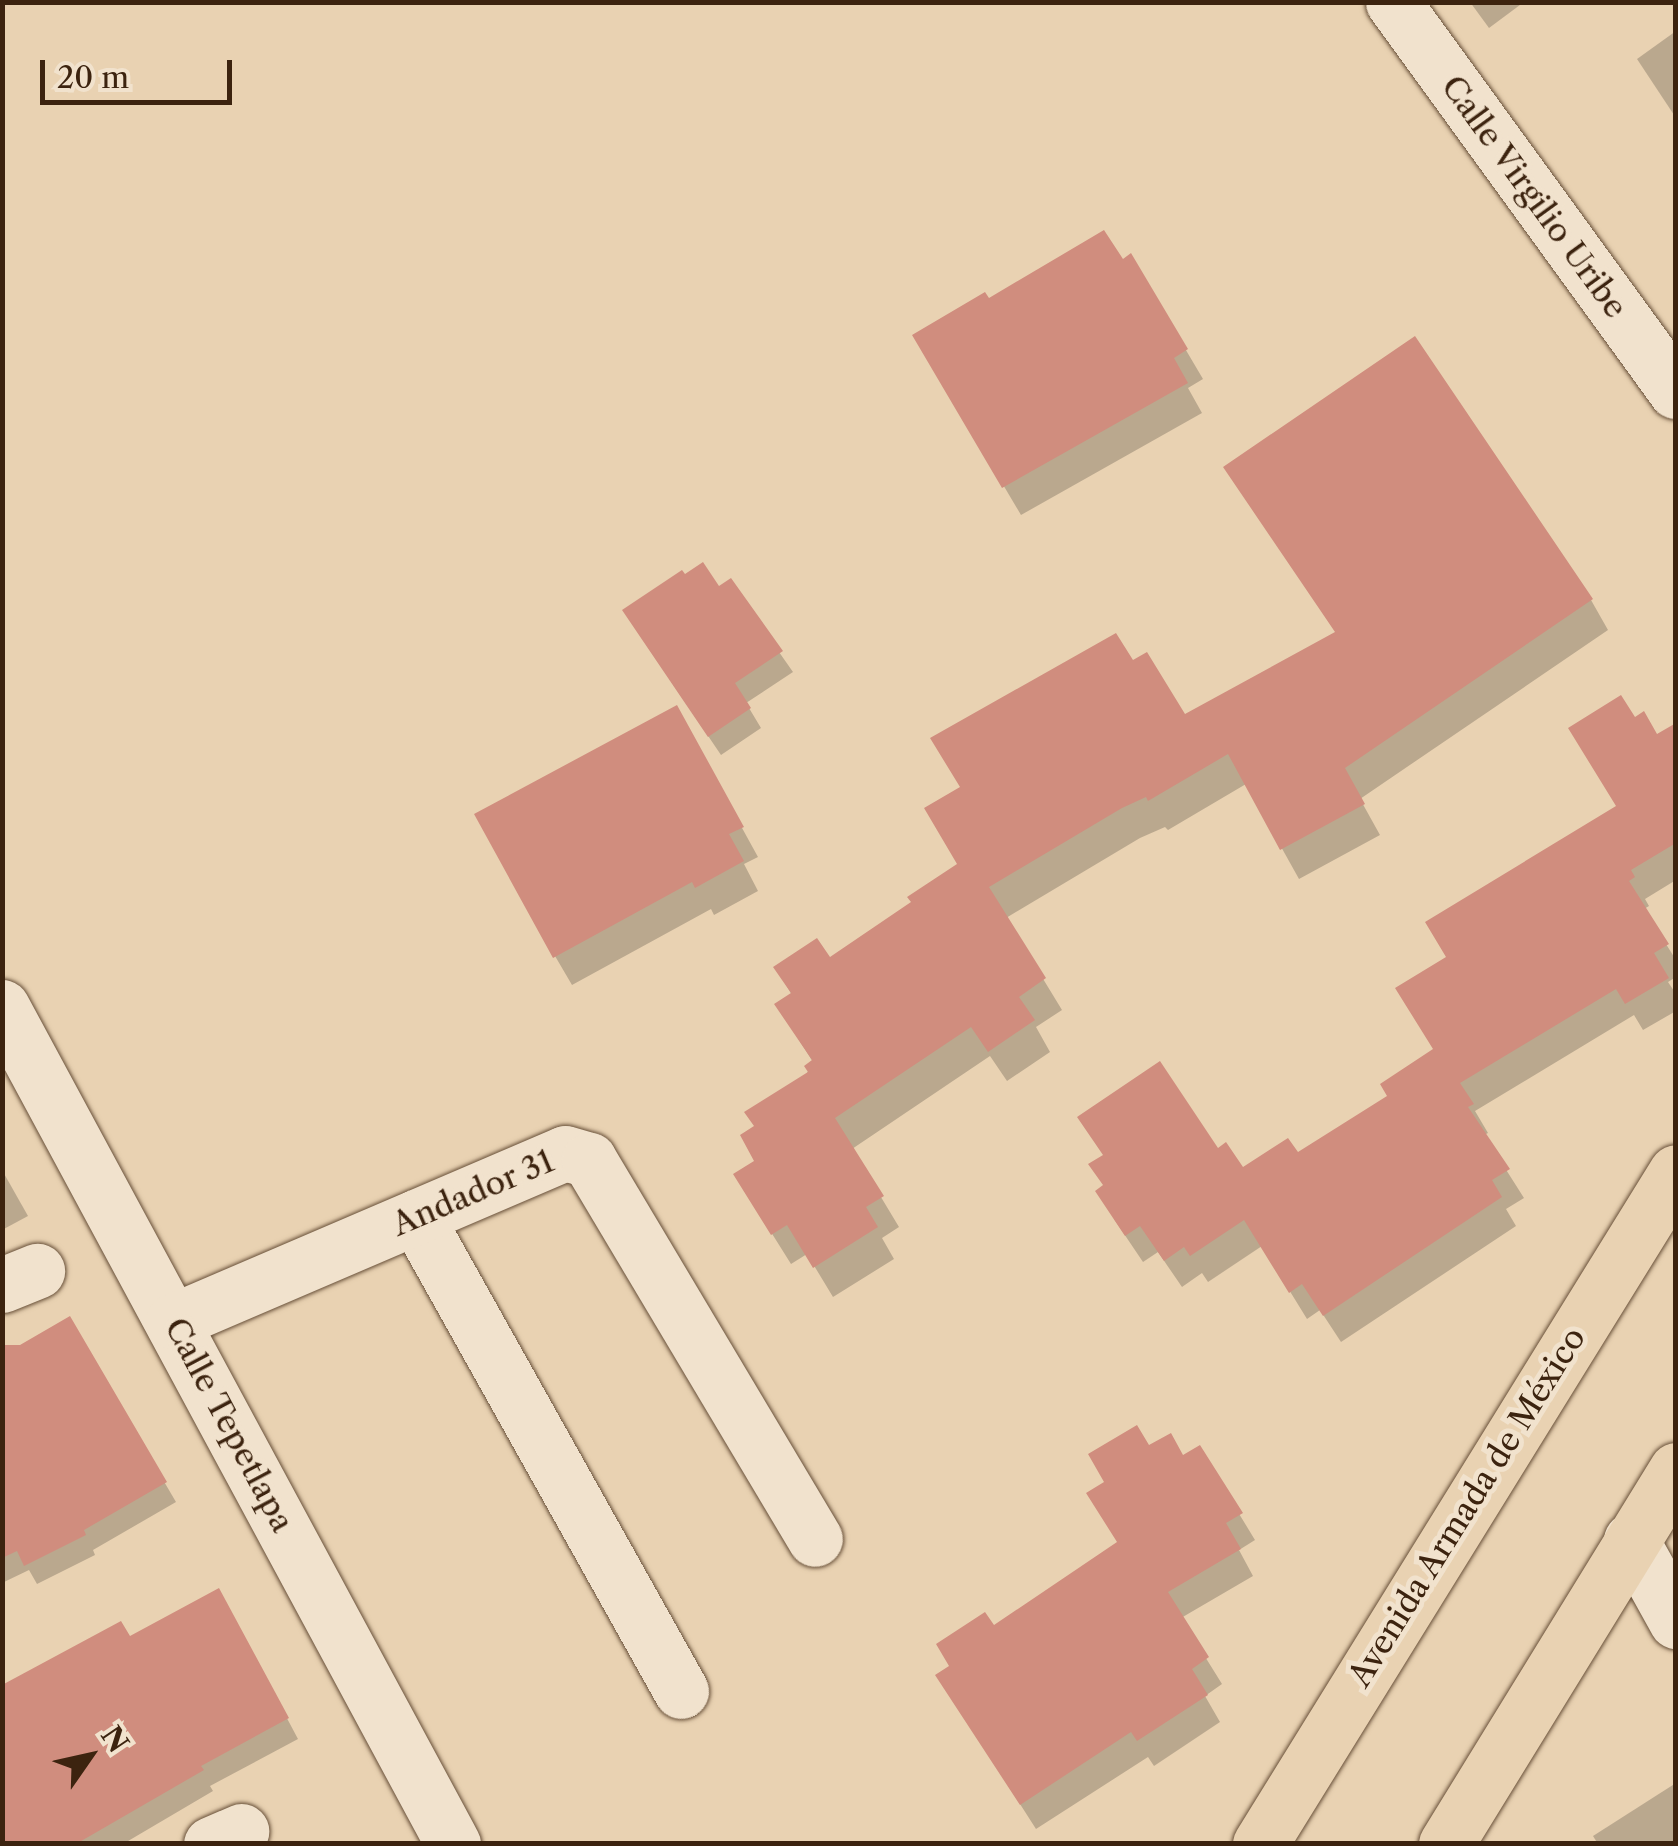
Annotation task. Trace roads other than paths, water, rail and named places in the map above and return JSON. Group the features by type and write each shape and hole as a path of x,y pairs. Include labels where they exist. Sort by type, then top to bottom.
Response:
{"main road":[{"name":"Avenida Armada de México","path":"1260,1844 1676,1172"},
{"path":"1446,1844 1676,1470"}],"street":[{"name":"Calle Virgilio Uribe","path":"1394,2 1676,391"},
{"name":"Calle Tepetlapa","path":"2,1007 453,1844"},
{"name":"Andador 31","path":"173,1321 565,1153 588,1160 815,1539"},
{"path":"416,1216 681,1691"},
{"path":"1631,1540 1676,1621"}]}
